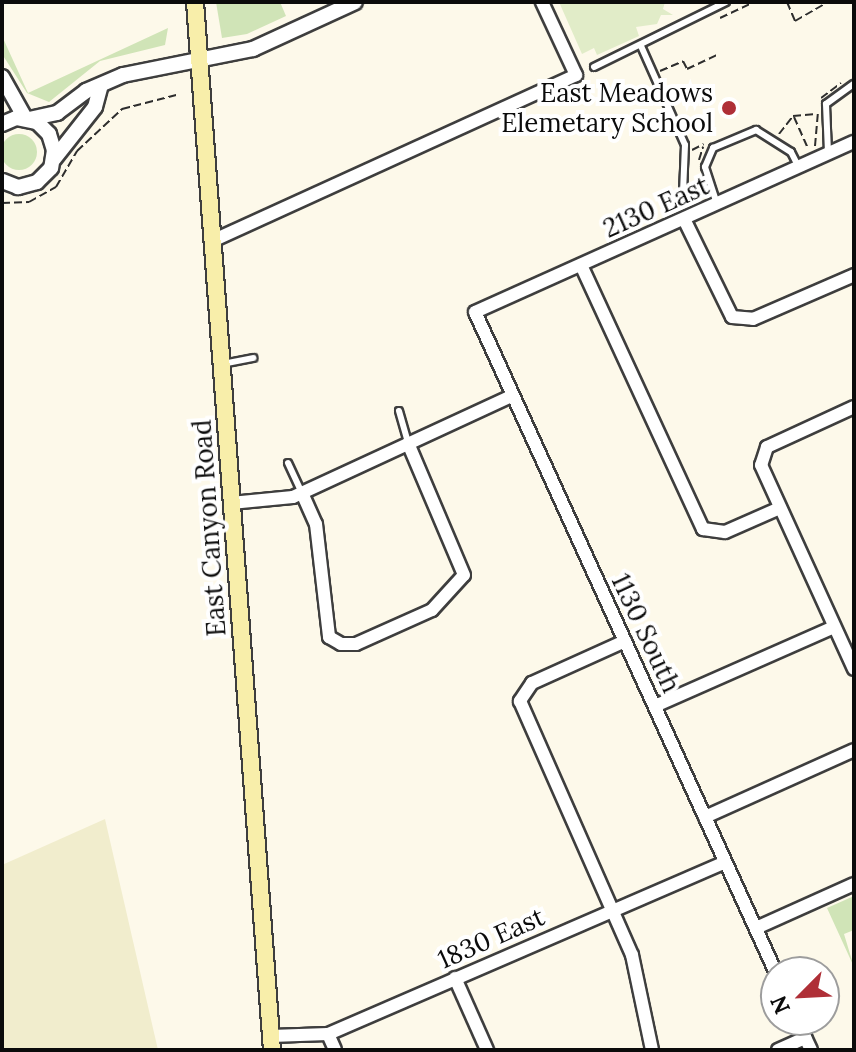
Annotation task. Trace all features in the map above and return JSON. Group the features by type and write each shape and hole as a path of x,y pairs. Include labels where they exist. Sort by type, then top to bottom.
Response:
{"main road":[{"name":"East Canyon Road","path":"195,2 272,1043"}],"street":[{"path":"212,241 576,75 542,2"},
{"path":"2,124 57,113 86,91 100,88 123,75 253,49 351,3"},
{"path":"2,77 27,119 49,134 54,159"},
{"path":"4,184 37,182 95,107 100,88"},
{"name":"2130 East","path":"475,312 854,142"},
{"path":"684,219 720,301 732,317 751,320 854,275"},
{"path":"581,265 697,520 714,535 780,508"},
{"name":"1130 South","path":"475,312 657,705 724,863 768,956"},
{"path":"231,503 302,493 512,396"},
{"path":"854,407 767,447 761,465 854,669"},
{"path":"302,493 316,524 329,637 341,644 356,644 432,610 464,575 408,443"},
{"path":"657,705 834,627"},
{"path":"625,641 532,683 520,701 632,955 652,1050"},
{"path":"705,817 854,750"},
{"name":"1830 East","path":"272,1043 328,1034 574,925 613,914 724,863"},
{"path":"756,928 854,884"},
{"path":"455,978 487,1050"},
{"path":"328,1034 335,1050"},
{"path":"778,1050 808,1044"}],"lane":[{"path":"594,67 726,2"},
{"path":"641,46 685,145 683,192"},
{"path":"828,154 826,104 854,84"},
{"path":"717,204 705,167 713,148 761,131 791,152 798,167"},
{"path":"221,364 253,358"},
{"path":"399,411 408,443"},
{"path":"288,463 302,493"}],"path":[{"path":"720,18 755,2"},
{"path":"787,2 795,21 835,3"},
{"path":"681,71 719,54"},
{"path":"659,72 683,61 687,69"},
{"path":"2,203 29,202 56,187 77,151 122,109 176,95"},
{"path":"788,141 776,132 793,116 817,114"},
{"path":"793,116 808,149"},
{"path":"692,161 692,149 709,142"},
{"path":"690,184 696,200"}],"shaded area":[{"path":"105,819 158,1050 2,1050 2,865"}],"green space":[{"path":"216,2 280,2 286,16 247,34 222,38"},
{"path":"559,2 665,2 663,9 673,15 661,15 657,24 636,27 639,36 597,55 594,48 582,54"},
{"path":"168,28 165,45 100,61 49,102 27,93 2,54 2,36 28,93"},
{"path":"19,134 32,139 37,152 32,165 19,170 6,165 1,152 6,139"},
{"path":"854,896 854,930 844,934 854,967 827,908"}],"place":[{"name":"East Meadows Elemetary School","path":"729,108"}]}
